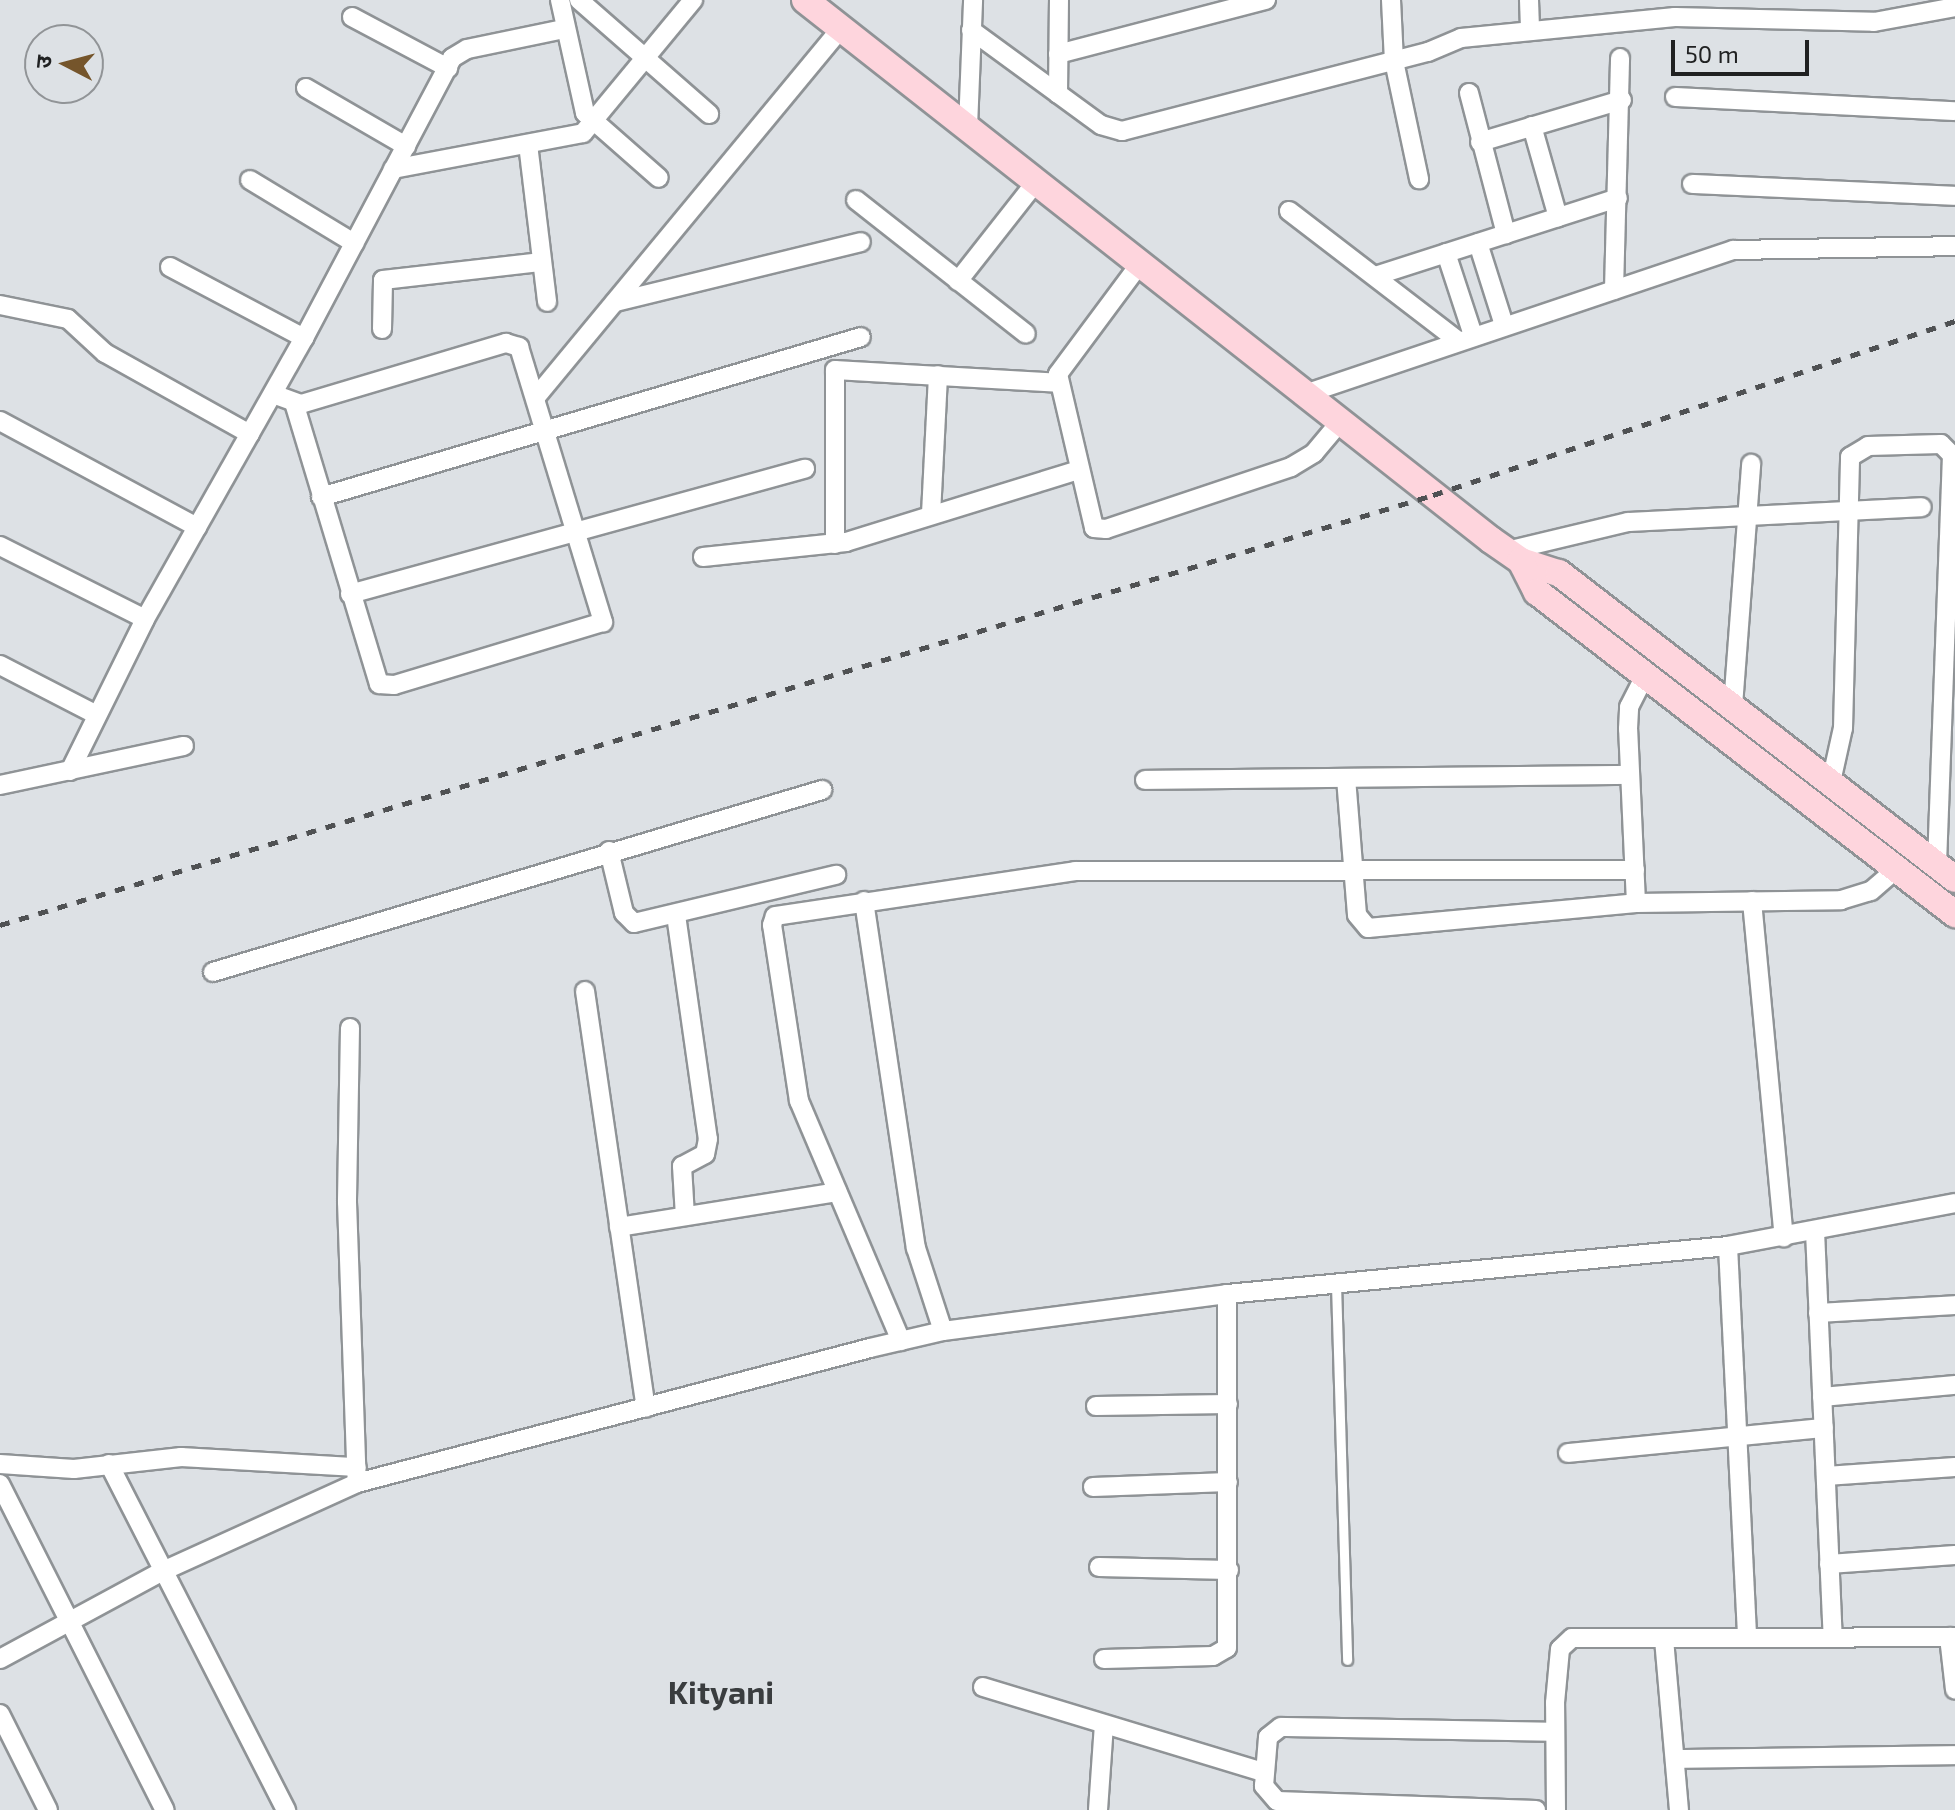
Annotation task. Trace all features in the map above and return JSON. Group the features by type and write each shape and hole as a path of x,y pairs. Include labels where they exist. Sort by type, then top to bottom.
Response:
{"main road":[{"path":"805,0 1477,529 1514,556 1559,573 1946,873 1921,888"},
{"path":"1514,556 1537,592 1955,914"}],"street":[{"path":"560,0 580,101 593,123 659,178"},
{"path":"579,0 709,114"},
{"path":"393,169 574,136 593,123 693,0"},
{"path":"968,127 973,0"},
{"path":"1058,94 1059,0"},
{"path":"1058,54 1266,0"},
{"path":"1391,0 1394,61 1419,179"},
{"path":"1529,0 1530,31"},
{"path":"971,30 1101,125 1131,130 1394,61 1461,38 1675,17 1874,22 1955,7"},
{"path":"352,17 448,68"},
{"path":"536,397 841,28"},
{"path":"70,771 145,619 304,338 448,68 467,49 564,29"},
{"path":"1614,290 1622,100 1620,58"},
{"path":"306,88 406,146"},
{"path":"1469,93 1506,234"},
{"path":"1675,97 1955,111"},
{"path":"1480,142 1622,100"},
{"path":"1532,126 1558,217"},
{"path":"528,144 547,302"},
{"path":"250,180 354,243"},
{"path":"958,281 1036,182"},
{"path":"1692,184 1955,196"},
{"path":"1375,276 1618,198"},
{"path":"856,200 1026,334"},
{"path":"1289,211 1375,276 1465,337"},
{"path":"615,302 861,242"},
{"path":"1478,243 1504,325"},
{"path":"1305,394 1465,337 1753,247 1955,246"},
{"path":"1446,253 1465,337"},
{"path":"382,329 383,280 542,262"},
{"path":"1139,265 1060,365 1058,383 1089,523 1106,529 1291,467 1314,453 1340,422"},
{"path":"170,267 304,338"},
{"path":"0,305 57,316 250,434"},
{"path":"321,497 547,433 861,337"},
{"path":"273,394 295,405 506,343 522,352 603,610 597,626 394,685 375,680 295,405"},
{"path":"835,544 831,376 842,369 1058,383"},
{"path":"931,514 938,375"},
{"path":"3,423 197,527"},
{"path":"1831,782 1843,728 1848,470 1857,450 1932,443 1948,446 1951,508 1946,873"},
{"path":"1733,706 1751,464"},
{"path":"350,594 579,535 805,469"},
{"path":"703,557 835,544 1076,471"},
{"path":"1514,556 1628,522 1922,507"},
{"path":"0,546 145,619"},
{"path":"0,665 97,715"},
{"path":"1636,903 1629,707 1646,674"},
{"path":"0,785 184,746"},
{"path":"1145,780 1630,775"},
{"path":"1346,778 1357,915 1368,928 1378,930 1636,903 1857,897 1896,869"},
{"path":"213,972 609,851 822,790"},
{"path":"609,851 628,920 641,924 836,875"},
{"path":"901,1341 799,1101 772,925 780,914 1075,871 1635,870"},
{"path":"864,901 916,1248 943,1331"},
{"path":"1752,901 1784,1237"},
{"path":"676,915 708,1139 705,1154 682,1166 685,1216"},
{"path":"585,991 646,1408"},
{"path":"350,1028 347,1202 357,1475"},
{"path":"619,1227 837,1192"},
{"path":"0,1659 163,1571 357,1475 646,1408 943,1331 1227,1294 1728,1246 1955,1203"},
{"path":"1815,1231 1833,1637"},
{"path":"1728,1246 1747,1638"},
{"path":"1104,1659 1222,1653 1229,1633 1227,1294"},
{"path":"1818,1313 1955,1305"},
{"path":"1822,1397 1955,1385"},
{"path":"1096,1406 1228,1404"},
{"path":"1568,1453 1824,1428"},
{"path":"0,1464 74,1469 181,1457 357,1475"},
{"path":"109,1464 286,1810"},
{"path":"1826,1476 1955,1467"},
{"path":"1093,1487 1228,1482"},
{"path":"0,1484 165,1810"},
{"path":"1829,1564 1955,1555"},
{"path":"1099,1567 1229,1570"},
{"path":"1556,1810 1555,1732 1564,1641 1952,1637 1955,1690"},
{"path":"1664,1639 1679,1810"},
{"path":"983,1687 1263,1772"},
{"path":"0,1714 48,1810"},
{"path":"1098,1810 1104,1725"},
{"path":"1536,1810 1277,1801 1267,1794 1263,1772 1268,1737 1274,1728 1555,1732"},
{"path":"1676,1759 1955,1755"}],"lane":[{"path":"1336,1284 1347,1660"}],"railway":[{"path":"0,925 1433,495 1955,321"}],"district":[{"name":"Kityani","path":"721,1691"}]}
